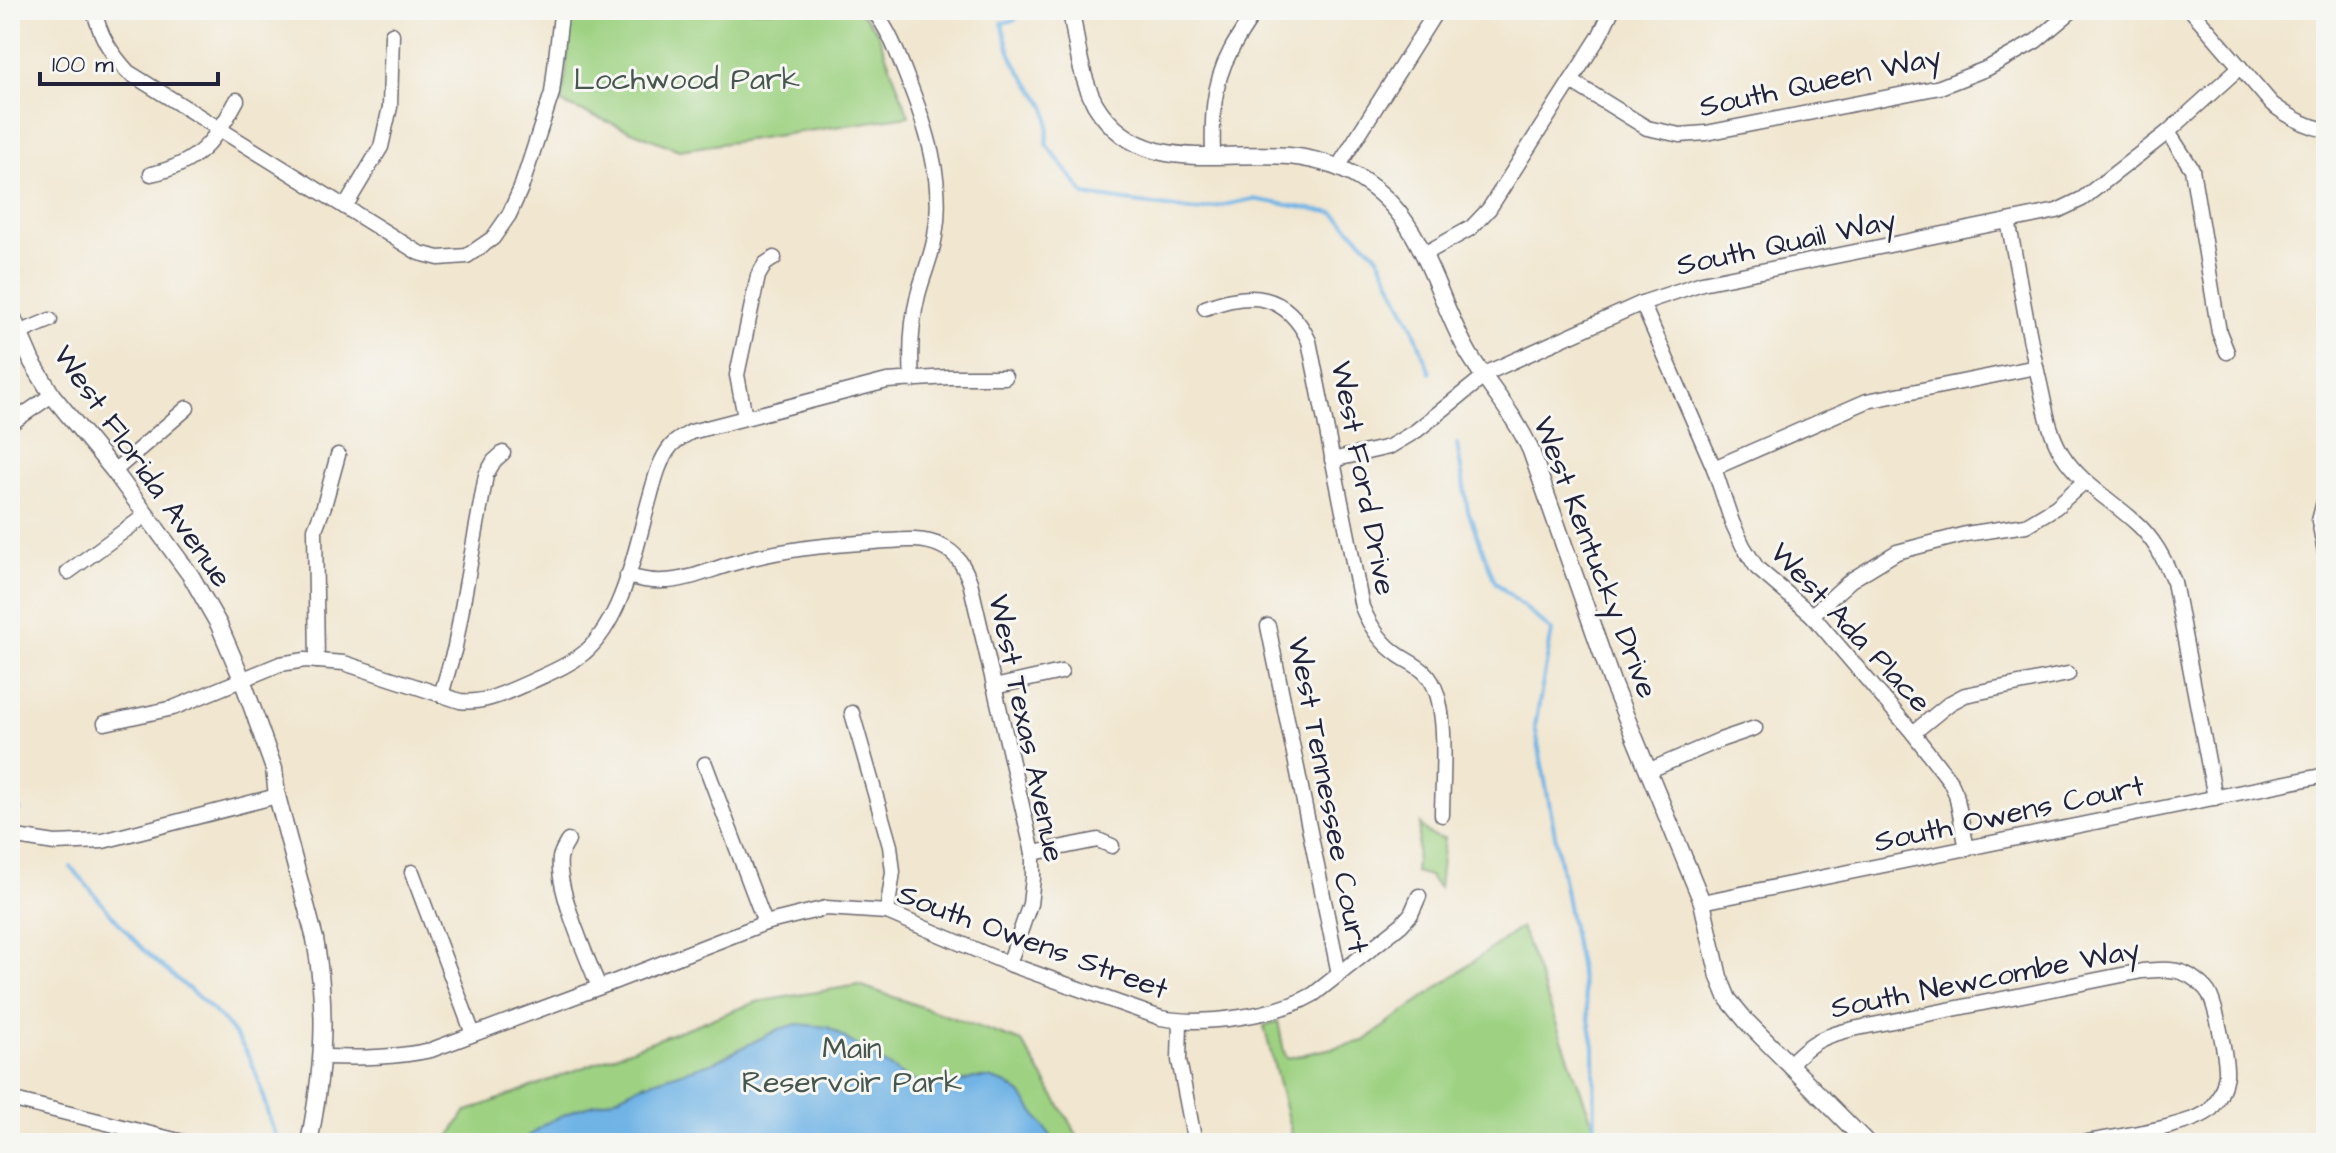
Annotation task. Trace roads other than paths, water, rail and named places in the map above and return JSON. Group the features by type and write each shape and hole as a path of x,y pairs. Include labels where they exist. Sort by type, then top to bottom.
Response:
{"street":[{"path":"94,10 99,30 110,52 128,72 419,253 439,258 467,256 493,238 509,215 552,93 564,10"},
{"path":"873,10 892,40 922,115 929,139 938,212 935,238 918,295 911,334 912,380"},
{"name":"West Kentucky Drive","path":"1071,10 1087,85 1096,104 1112,125 1131,140 1154,151 1179,156 1286,156 1338,167 1370,185 1393,205 1411,229 1465,346 1518,425 1531,451 1613,685 1702,902 1719,977 1728,999 1867,1143"},
{"path":"1213,156 1212,119 1217,85 1230,52 1256,10"},
{"path":"1338,167 1437,10"},
{"path":"1424,254 1462,234 1480,219 1599,37 1612,10"},
{"name":"South Queen Way","path":"1571,81 1647,128 1680,135 1706,133 1940,87 1988,68 2036,41 2073,10"},
{"path":"2191,10 2272,104 2302,124 2326,130"},
{"path":"345,207 381,147 390,107 392,34"},
{"name":"South Quail Way","path":"1332,460 1389,447 1416,431 1499,367 1642,303 1702,283 2057,211 2082,199 2168,132 2240,67"},
{"path":"151,174 188,162 210,144 237,100"},
{"path":"2168,132 2192,169 2219,332 2227,352"},
{"path":"2008,221 2036,367 2049,423 2062,455 2085,481 2136,522 2162,555 2174,582 2215,798"},
{"path":"745,417 737,375 758,276 765,264 774,258"},
{"name":"West Ford Drive","path":"1205,308 1229,299 1261,299 1275,304 1302,326 1316,371 1362,607 1385,644 1425,672 1439,698 1442,718 1442,815"},
{"name":"West Ada Place","path":"1642,303 1714,468 1743,546 1757,568 1812,615 1950,781 1956,794 1967,849"},
{"name":"West Florida Avenue","path":"10,311 52,395 114,471 191,576 219,625 242,679 274,769 277,796 320,964 324,1009 323,1057 309,1143"},
{"name":"West Florida Avenue","path":"19,333 50,320"},
{"path":"1714,468 1867,401 2036,367"},
{"path":"105,723 173,708 280,664 317,661 344,663 474,703 494,697 569,664 600,636 612,617 659,466 672,443 691,432 887,381 1005,377"},
{"path":"10,424 52,395"},
{"path":"114,471 187,408"},
{"path":"441,695 455,647 486,475 503,453"},
{"path":"317,661 315,529 338,455"},
{"path":"1812,615 1851,580 1897,552 1966,534 2026,525 2056,507 2085,481"},
{"path":"2326,494 2319,521 2326,557"},
{"path":"68,572 146,515"},
{"name":"West Texas Avenue","path":"627,576 663,582 797,548 856,543 927,541 942,546 964,564 1033,853 1030,904 1009,964"},
{"name":"West Tennessee Court","path":"1268,626 1339,974"},
{"path":"994,687 1061,672"},
{"path":"1913,733 1965,695 2068,674"},
{"path":"852,713 890,846 893,872 887,912"},
{"path":"1650,770 1755,728"},
{"path":"705,764 765,923"},
{"name":"South Owens Court","path":"1702,902 2326,775"},
{"path":"10,836 55,843 103,841 277,796"},
{"path":"1033,853 1098,840 1112,846"},
{"path":"568,841 560,855 560,871 570,910 599,987"},
{"path":"412,872 473,1034"},
{"name":"South Owens Street","path":"323,1057 375,1058 431,1050 765,923 826,908 887,912 1009,964 1161,1018 1180,1022 1232,1018 1298,1002 1314,994 1401,925 1411,914 1419,896"},
{"name":"South Newcombe Way","path":"1789,1065 1802,1050 1826,1035 2161,969 2188,975 2207,990 2222,1043 2226,1074 2217,1101 2210,1111 2192,1121 2083,1143"},
{"path":"1180,1022 1179,1060 1195,1143"},
{"path":"10,1099 187,1143"}],"water":[{"path":"797,1024 828,1027 910,1080 930,1086 948,1086 974,1078 989,1078 1007,1084 1021,1094 1056,1143 520,1143 546,1123 577,1109 714,1062 779,1029"}],"waterway":[{"path":"1020,10 1015,20 1002,23 1009,48 1017,66 1047,111 1046,144 1085,195 1195,211 1253,199 1334,213 1378,256 1413,327 1430,373"},
{"path":"1457,444 1468,511 1495,582 1552,631 1535,726 1594,1047 1595,1143"},
{"path":"10,798 20,810"},
{"path":"71,867 139,945 213,1011 236,1036 255,1071 276,1137"}],"park label":[{"name":"Lochwood Park","path":"687,79"},
{"name":"Main Reservoir Park","path":"852,1065"}]}
